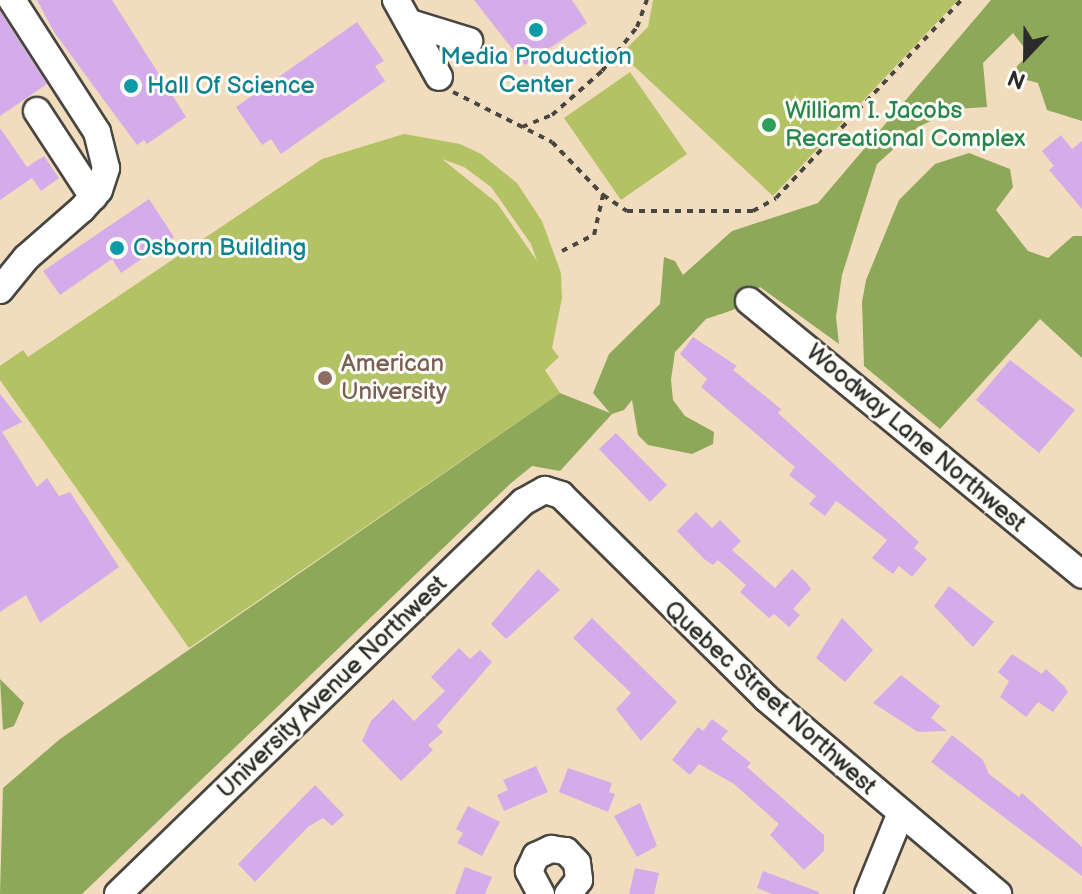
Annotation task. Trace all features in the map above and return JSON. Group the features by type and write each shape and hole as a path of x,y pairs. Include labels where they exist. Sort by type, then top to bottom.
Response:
{"street":[{"path":"0,290 26,258 93,197 106,168 105,148 12,0"},
{"path":"396,0 439,77"},
{"path":"410,23 469,41"},
{"path":"37,111 93,197"},
{"name":"Woodway Lane Northwest","path":"749,301 1082,575"},
{"name":"Quebec Street Northwest","path":"552,491 747,680 900,815 998,894"},
{"name":"University Avenue Northwest","path":"118,894 523,502 534,493 552,491"},
{"path":"868,894 900,815"},
{"path":"541,894 529,871 536,856 551,849 566,851 577,863 579,880 568,894"}],"path":[{"path":"522,127 552,115 602,71 637,27 647,0"},
{"path":"439,77 461,98 522,127 563,152 603,195 627,211 761,210 961,0"},
{"path":"562,251 594,235 603,195"}],"green space":[{"name":"William I. Jacobs Recreational Complex","path":"653,0 958,0 773,196 621,54 648,27"},
{"path":"991,0 1082,0 1082,121 1047,110 1038,83 1016,77 1017,66 1029,54 1013,33 983,63 987,107 956,109 918,127 877,164 842,275 836,317 839,344 760,287 733,310 706,319 675,352 671,380 673,400 685,416 714,432 713,444 692,454 648,445 638,435 632,400 624,410 612,414 560,471 532,466 510,484 82,894 0,894 3,788 60,739 560,393 610,413 593,393 609,354 660,304 664,257 675,261 683,275 732,231 818,203"},
{"path":"630,72 687,154 621,200 564,118"},
{"path":"404,134 460,144 481,154 517,183 542,221 561,273 562,298 552,348 559,357 545,370 560,393 189,648 0,380 0,366 23,350 28,357 322,159","holes":["442,159 464,167 491,187 531,244 537,261 497,203"]},
{"path":"969,153 1010,169 1013,187 996,210 1028,251 1048,258 1073,236 1082,236 1082,358 1040,319 940,429 864,366 862,302 866,280 899,200 935,164"},
{"path":"0,679 24,703 14,726 3,730"}],"building":[{"name":"Hall Of Science","path":"37,0 112,0 186,117 147,144 144,140 137,145 54,32"},
{"name":"Media Production Center","path":"474,0 572,0 587,23 525,65"},
{"path":"0,11 47,84 0,116"},
{"path":"357,22 384,61 375,66 385,81 281,154 271,139 262,145 236,107"},
{"path":"0,128 27,167 44,156 59,178 41,191 32,178 0,200"},
{"path":"1061,135 1072,149 1082,141 1082,209 1049,170 1054,166 1042,151"},
{"name":"Osborn Building","path":"149,199 174,237 121,273 112,259 60,295 43,271"},
{"path":"693,337 737,366 733,370 781,409 778,413 919,542 914,548 927,559 912,577 899,566 893,574 872,558 887,540 836,501 825,516 809,504 816,496 789,475 795,467 701,387 707,379 680,354"},
{"path":"1010,360 1075,410 1039,453 976,400"},
{"path":"0,394 22,422 2,432 37,487 47,478 59,496 70,492 119,567 40,623 26,595 0,612"},
{"path":"616,433 667,485 650,502 599,449"},
{"path":"696,512 712,528 720,520 741,541 732,550 775,588 792,569 805,581 811,589 793,609 800,615 789,627 774,614 769,618 740,592 746,585 718,560 713,565 704,559 677,531"},
{"path":"538,569 560,590 506,639 491,624"},
{"path":"949,586 994,622 973,647 934,606"},
{"path":"592,618 677,702 641,741 616,709 631,693 573,638"},
{"path":"842,618 873,650 845,682 816,658"},
{"path":"459,648 470,659 480,650 492,662 437,726 443,732 428,745 433,750 401,781 362,741 371,721 393,699 414,721 445,691 431,677"},
{"path":"1012,654 1042,674 1046,669 1064,686 1068,692 1053,712 1038,702 1026,717 1000,697 1009,681 998,672"},
{"path":"901,675 940,706 931,718 947,731 918,732 873,703"},
{"path":"712,719 728,731 721,739 751,763 747,767 824,835 824,851 804,870 770,835 779,824 734,784 699,764 690,775 672,760 698,727 703,731"},
{"path":"952,735 983,760 989,774 1019,797 1022,793 1082,847 1082,876 931,762"},
{"path":"536,766 548,792 504,811 497,795 508,790 503,780"},
{"path":"568,768 612,783 609,792 615,794 608,812 559,792"},
{"path":"315,785 344,815 332,826 323,818 308,827 255,882 238,864"},
{"path":"640,803 657,846 637,857 614,816"},
{"path":"468,806 500,822 482,856 457,843 463,833 456,829"},
{"path":"465,867 492,877 485,894 455,894"},
{"path":"635,868 659,873 654,894 629,894"},
{"path":"763,871 819,894 772,894 757,888"}],"place":[{"name":"Media Production Center","path":"536,30"},
{"name":"Hall Of Science","path":"131,86"},
{"name":"William I. Jacobs Recreational Complex","path":"769,125"},
{"name":"Osborn Building","path":"117,248"},
{"name":"American University","path":"325,378"}]}
